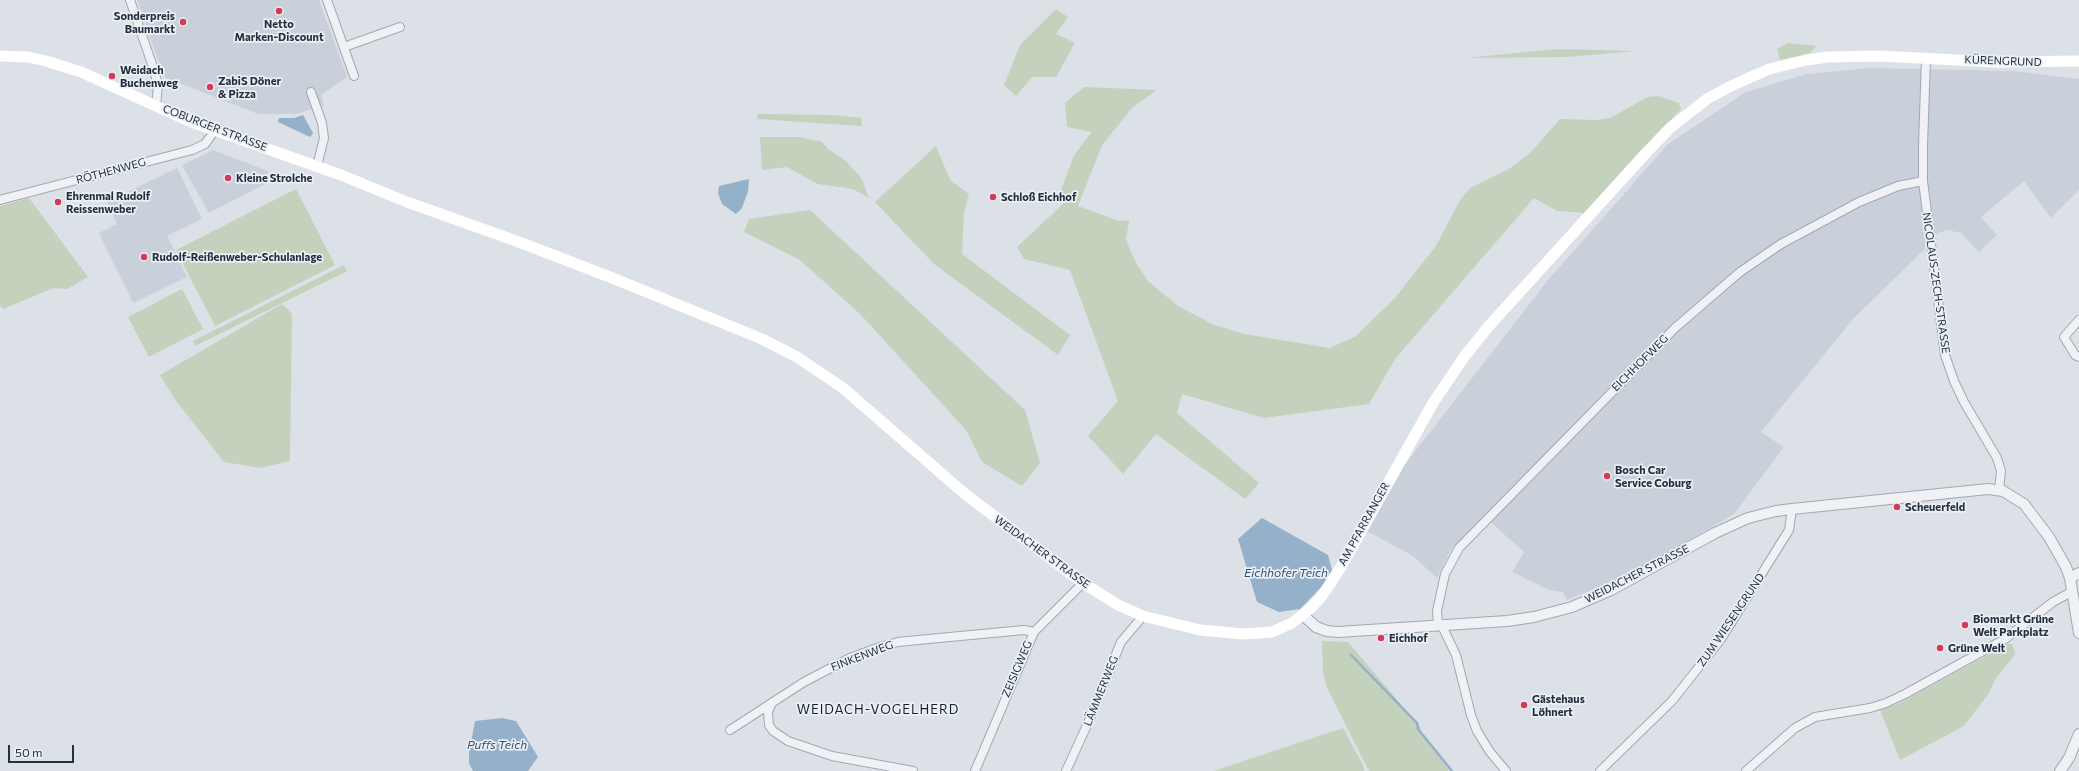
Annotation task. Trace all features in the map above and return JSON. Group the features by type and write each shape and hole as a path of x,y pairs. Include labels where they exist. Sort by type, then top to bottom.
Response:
{"main road":[{"name":"COBURGER STRASSE","path":"0,56 28,57 62,65 107,82 156,106 215,130 317,166 392,196"},
{"name":"KÜRENGRUND","path":"1394,470 1442,388 1488,327 1646,153 1682,118 1707,99 1731,86 1781,65 1828,57 1926,58 2012,62 2079,61"},
{"name":"WEIDACHER STRASSE","path":"392,196 615,279 727,324 797,357 825,374 866,406 962,490 1083,584 1118,605 1143,616 1200,630 1244,634 1278,630 1292,623 1303,615"},
{"name":"AM PFARRANGER","path":"1303,615 1322,596 1341,567 1394,470"}],"street":[{"path":"130,0 154,67 158,85 156,106"},
{"path":"327,0 354,76"},
{"path":"344,47 400,27"},
{"name":"NICOLAUS-ZECH-STRASSE","path":"1926,58 1923,181 1944,355 1954,382 1964,402 1997,458 2001,471 1999,490"},
{"path":"311,92 322,123 324,138 323,147 317,166"},
{"name":"RÖTHENWEG","path":"0,200 192,150 205,144 215,130"},
{"name":"EICHHOFWEG","path":"1440,626 1439,595 1444,574 1460,548 1675,328 1721,287 1781,244 1859,202 1898,186 1923,181"},
{"path":"2079,320 2064,337 2075,354 2079,357"},
{"name":"WEIDACHER STRASSE","path":"1303,615 1316,627 1327,632 1440,626 1507,621 1534,617 1572,607 1611,590 1736,523 1776,511 1988,489 1999,490"},
{"path":"1999,490 2012,495 2024,504 2052,543 2066,566 2074,575 2073,591 2079,633"},
{"name":"ZUM WIESENGRUND","path":"1600,771 1672,701 1721,639 1789,530 1792,509"},
{"name":"ZEISIGWEG","path":"975,771 1034,632 1083,584"},
{"path":"1746,771 1795,728 1815,717 1870,708 1899,697 2005,639 2053,602 2073,591"},
{"name":"LÄMMERWEG","path":"1066,771 1091,716 1120,642 1143,616"},
{"path":"1440,626 1456,656 1476,731 1490,752 1506,771"},
{"name":"FINKENWEG","path":"730,730 804,682 850,658 898,642 1024,630 1034,632"},
{"path":"772,704 768,712 769,724 773,731 788,741 832,756 913,771"},
{"path":"2060,771 2069,758 2079,734"}],"shaded area":[{"path":"137,0 319,0 347,77 321,95 324,106 296,114 258,114 164,77"},
{"path":"1870,68 2014,71 2079,79 2079,190 2051,218 2024,181 1981,217 1997,235 1979,252 1961,233 1947,230 1938,233 1928,246 1854,318 1761,432 1784,447 1734,514 1633,573 1567,600 1563,592 1549,590 1512,572 1524,552 1485,517 1450,551 1437,578 1413,556 1367,531 1403,467 1548,280 1668,144 1746,92 1807,74"},
{"name":"Kleine Strolche","path":"213,150 268,171 265,184 209,213 182,165"},
{"name":"Rudolf-Reißenweber-Schulanlage","path":"177,168 202,219 167,236 187,277 133,303 99,233 117,224 107,202"}],"green space":[{"path":"1056,9 1068,17 1056,34 1075,43 1056,77 1032,77 1016,96 1004,85 1020,45"},
{"path":"1788,43 1816,46 1810,53 1780,60 1777,49"},
{"path":"1557,49 1636,51 1567,57 1466,58"},
{"path":"1084,87 1157,90 1133,107 1102,145 1078,206 1119,221 1129,220 1126,240 1136,263 1148,281 1178,306 1212,324 1244,334 1330,348 1356,336 1394,299 1436,246 1460,200 1470,188 1509,169 1531,152 1560,119 1597,120 1610,118 1648,97 1658,96 1679,103 1681,109 1584,213 1557,211 1534,198 1395,359 1369,404 1264,418 1182,394 1177,413 1259,483 1245,499 1156,434 1123,474 1088,436 1118,401 1070,270 1024,259 1017,247 1067,200 1057,201 1074,155 1092,132 1067,127 1065,103"},
{"path":"758,114 832,115 861,118 862,126 757,119"},
{"path":"760,137 799,137 822,142 828,149 846,161 862,179 869,198 853,189 818,184 787,167 762,170"},
{"path":"936,146 950,180 969,194 964,213 962,254 1070,335 1058,355 934,264 875,202"},
{"path":"296,189 335,265 215,326 176,250"},
{"path":"29,198 88,277 67,289 53,288 3,309 0,305 0,206"},
{"path":"810,210 1025,410 1040,463 1022,486 982,462 966,430 861,315 800,260 744,232 749,219"},
{"path":"344,265 347,271 195,346 193,341"},
{"path":"182,289 203,329 149,357 128,317"},
{"path":"282,304 292,314 290,461 260,468 224,462 176,401 160,375"},
{"path":"1322,641 1348,642 1421,728 1419,730 1450,771 1369,771 1327,688 1323,672"},
{"path":"2008,644 2012,644 2015,653 2014,656 1996,678 1989,693 1964,726 1900,760 1880,710 1898,704"},
{"path":"1343,728 1363,765 1364,771 1214,771"}],"water":[{"path":"303,115 313,133 310,137 278,122 279,118 294,118"},
{"path":"749,179 748,191 742,208 736,214 722,204 718,193 719,186"},
{"name":"Eichhofer Teich","path":"1262,518 1328,555 1332,570 1323,585 1300,609 1279,612 1257,602 1238,539"},
{"name":"Puffs Teich","path":"502,718 516,721 538,757 528,771 473,771 469,763 469,753 475,721"}],"waterway":[{"path":"1351,655 1417,723 1418,729 1452,771"}],"place":[{"name":"Netto Marken-Discount","path":"279,11"},
{"name":"Sonderpreis Baumarkt","path":"183,22"},
{"name":"Weidach Buchenweg","path":"112,76"},
{"name":"ZabiS Döner & Pizza","path":"210,87"},
{"name":"Kleine Strolche","path":"228,178"},
{"name":"Schloß Eichhof","path":"993,197"},
{"name":"Ehrenmal Rudolf Reissenweber","path":"58,202"},
{"name":"Rudolf-Reißenweber-Schulanlage","path":"144,257"},
{"name":"Bosch Car Service Coburg","path":"1607,476"},
{"name":"Scheuerfeld","path":"1897,507"},
{"name":"Biomarkt Grüne Welt Parkplatz","path":"1965,625"},
{"name":"Eichhof","path":"1381,638"},
{"name":"Grüne Welt","path":"1940,648"},
{"name":"Gästehaus Löhnert","path":"1524,705"}],"district":[{"name":"WEIDACH-VOGELHERD","path":"878,710"}]}
